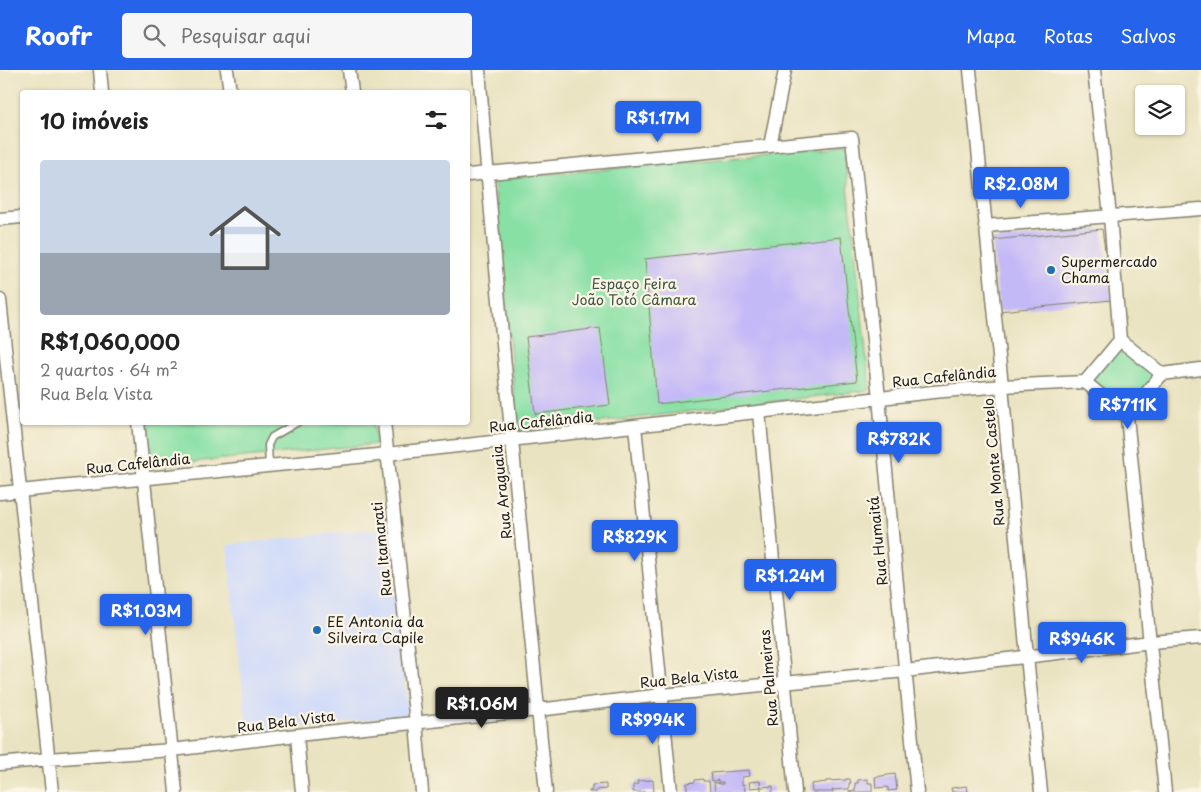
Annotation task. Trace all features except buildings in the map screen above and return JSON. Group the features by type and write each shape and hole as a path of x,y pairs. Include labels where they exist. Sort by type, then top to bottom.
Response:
{"street":[{"path":"100,70 102,90"},
{"path":"227,70 230,90"},
{"path":"350,70 352,90"},
{"name":"Rua Araguaia","path":"479,70 487,174 546,792"},
{"path":"470,175 770,146 784,70"},
{"name":"Rua Monte Castelo","path":"970,70 1041,792"},
{"path":"1094,70 1110,216 1120,340 1085,382 1127,417 1165,792"},
{"name":"Rua Humaitá","path":"770,146 852,138 917,792"},
{"path":"985,226 1201,209"},
{"path":"0,219 20,217"},
{"path":"0,300 52,792"},
{"path":"1120,340 1162,374"},
{"path":"1127,417 1162,374 1201,369"},
{"name":"Rua Cafelândia","path":"0,493 387,454 879,398 1002,386 1085,382"},
{"name":"Rua Palmeiras","path":"758,412 795,792"},
{"path":"138,425 176,792"},
{"name":"Rua Itamarati","path":"384,425 422,792"},
{"path":"635,426 671,792"},
{"name":"Rua Bela Vista","path":"0,764 172,750 662,695 784,684 1151,642 1201,638"},
{"path":"297,735 302,792"}],"lane":[{"path":"269,466 268,445 272,437 293,425"}],"shaded area":[{"name":"EE Antonia da Silveira Capile","path":"388,527 408,715 247,733 227,545"}],"green space":[{"name":"Espaço Feira João Totó Câmara","path":"844,148 870,390 518,432 494,179"},
{"path":"1119,343 1158,375 1127,413 1088,381"},
{"path":"148,425 373,425 376,444 153,466"}],"place":[{"name":"Supermercado Chama","path":"1051,270"},
{"name":"EE Antonia da Silveira Capile","path":"317,630"}]}
